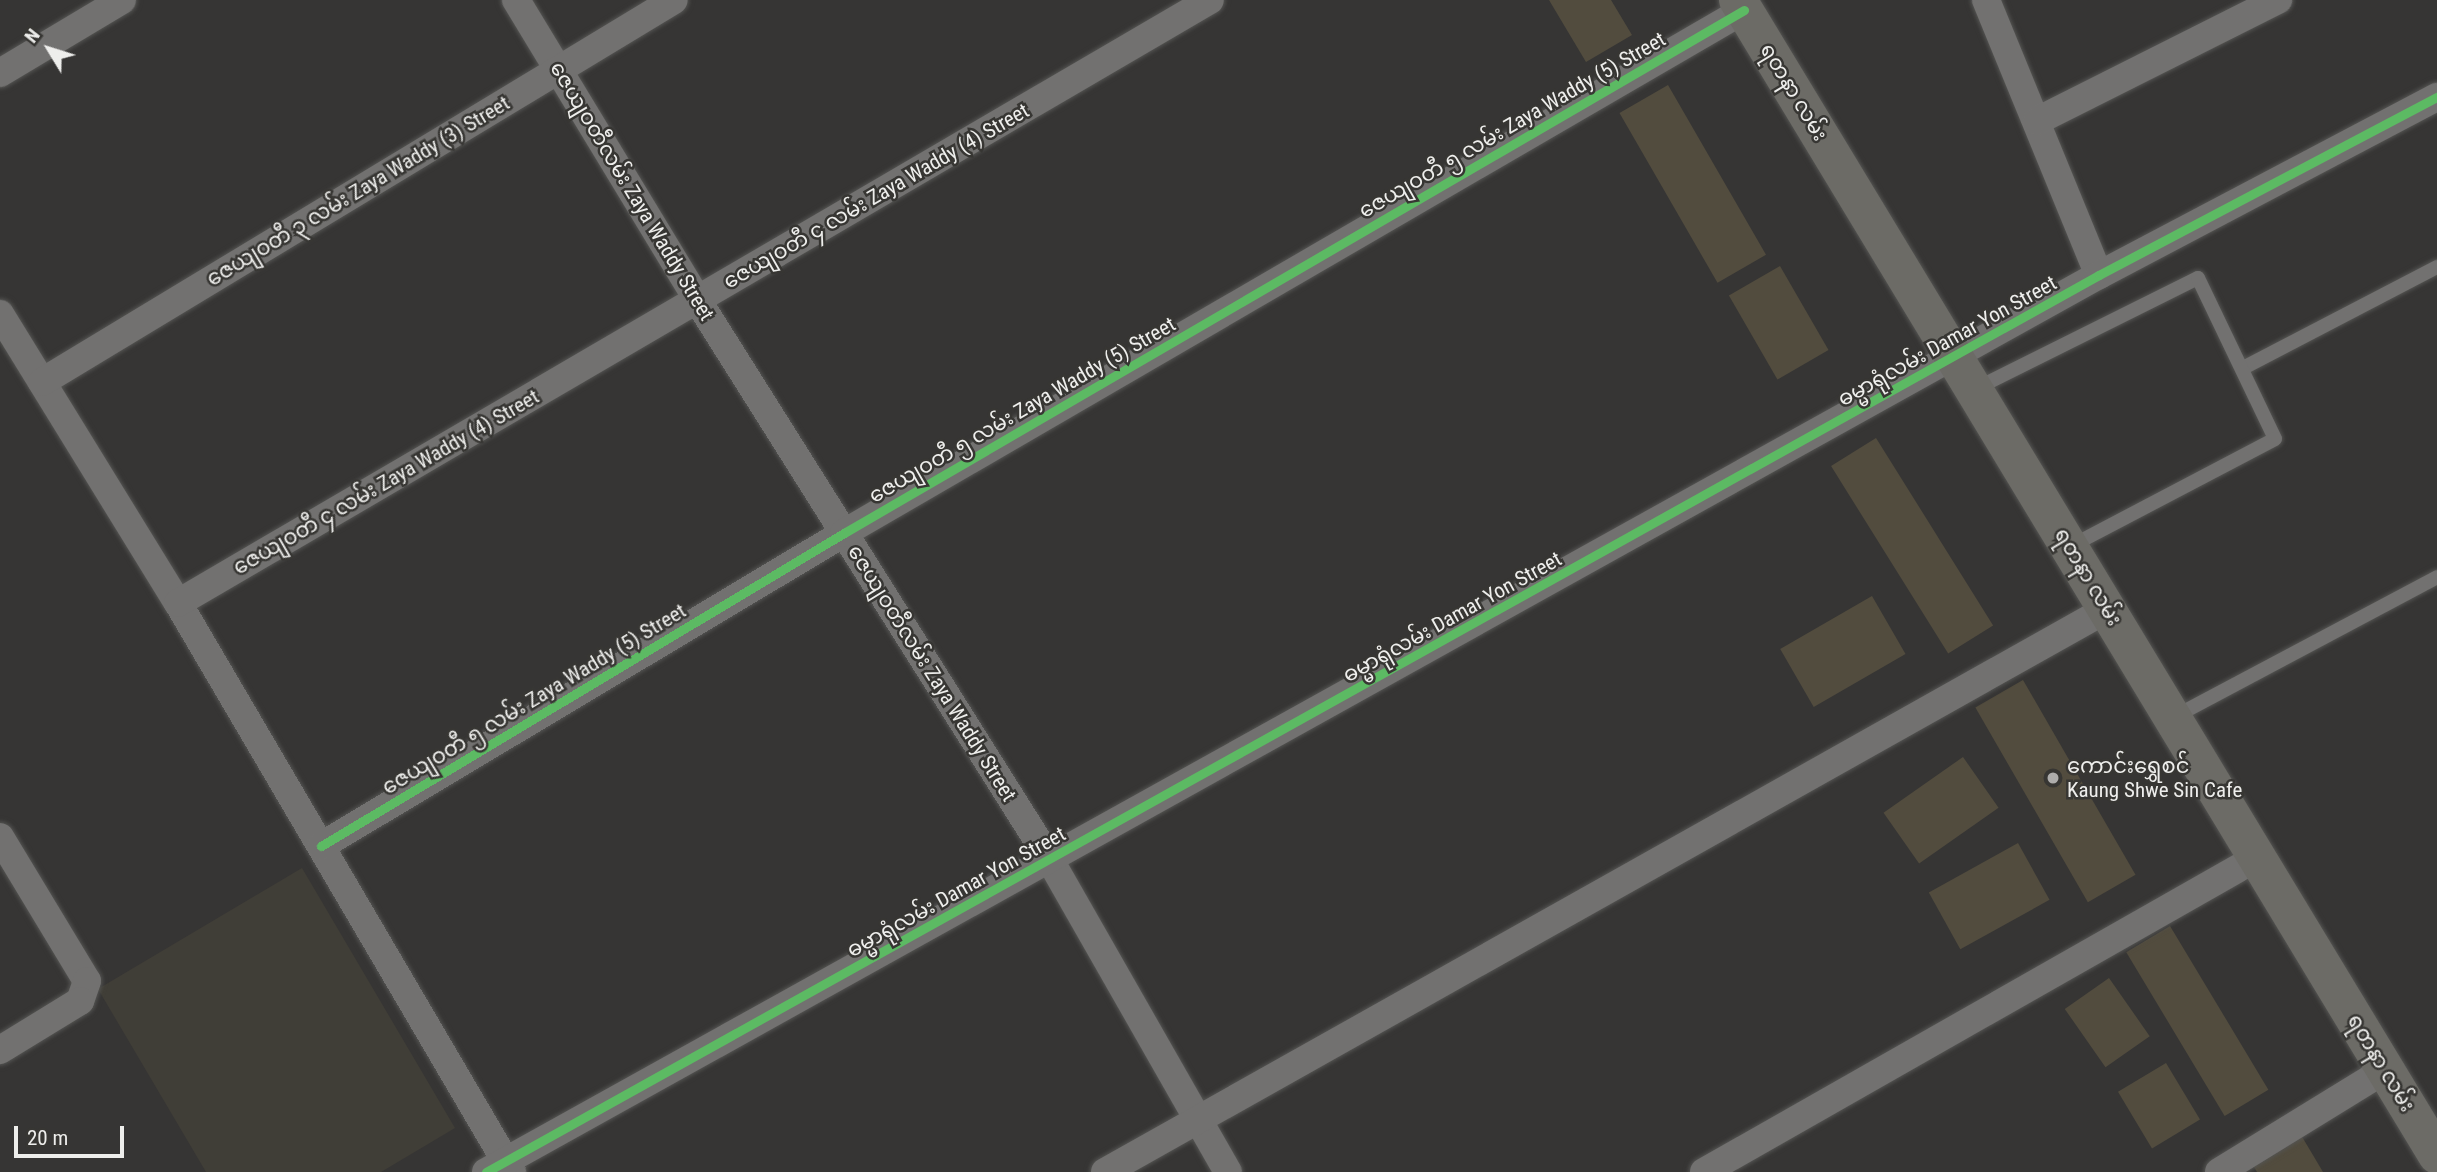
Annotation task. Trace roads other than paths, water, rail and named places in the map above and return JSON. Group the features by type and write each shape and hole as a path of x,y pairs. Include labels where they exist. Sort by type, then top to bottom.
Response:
{"main road":[{"name":"ရတနာ လမ်း","path":"1741,5 2437,1155"}],"street":[{"path":"0,73 122,0"},
{"name":"ဇေယျဝတီလမ်း Zaya Waddy Street","path":"516,0 698,301 1050,860 1228,1172"},
{"name":"ဇေယျဝတီ ၃ လမ်း Zaya Waddy (3) Street","path":"42,382 674,0"},
{"name":"ဇေယျဝတီ ၄ လမ်း Zaya Waddy (4) Street","path":"178,603 1210,0"},
{"path":"1986,0 2099,275"},
{"path":"2037,121 2278,0"},
{"name":"ဇေယျဝတီ ၅ လမ်း Zaya Waddy (5) Street","path":"321,846 844,533 1741,5"},
{"name":"ဓမ္မာရုံလမ်း Damar Yon Street","path":"501,1168 1050,860 1965,373 2099,275 2437,97"},
{"path":"0,314 178,603 321,846 501,1168"},
{"path":"1105,1172 2107,608"},
{"path":"0,836 88,981 80,1001 0,1050"},
{"path":"1704,1172 2258,857"},
{"path":"2218,1172 2385,1070"}],"lane":[{"path":"2243,368 2437,267"},
{"path":"1965,373 2198,278 2275,439 2069,546"},
{"path":"2173,718 2437,577"}],"place":[{"name":"ကောင်းရွှေစင် Kaung Shwe Sin Cafe","path":"2053,778"}]}
